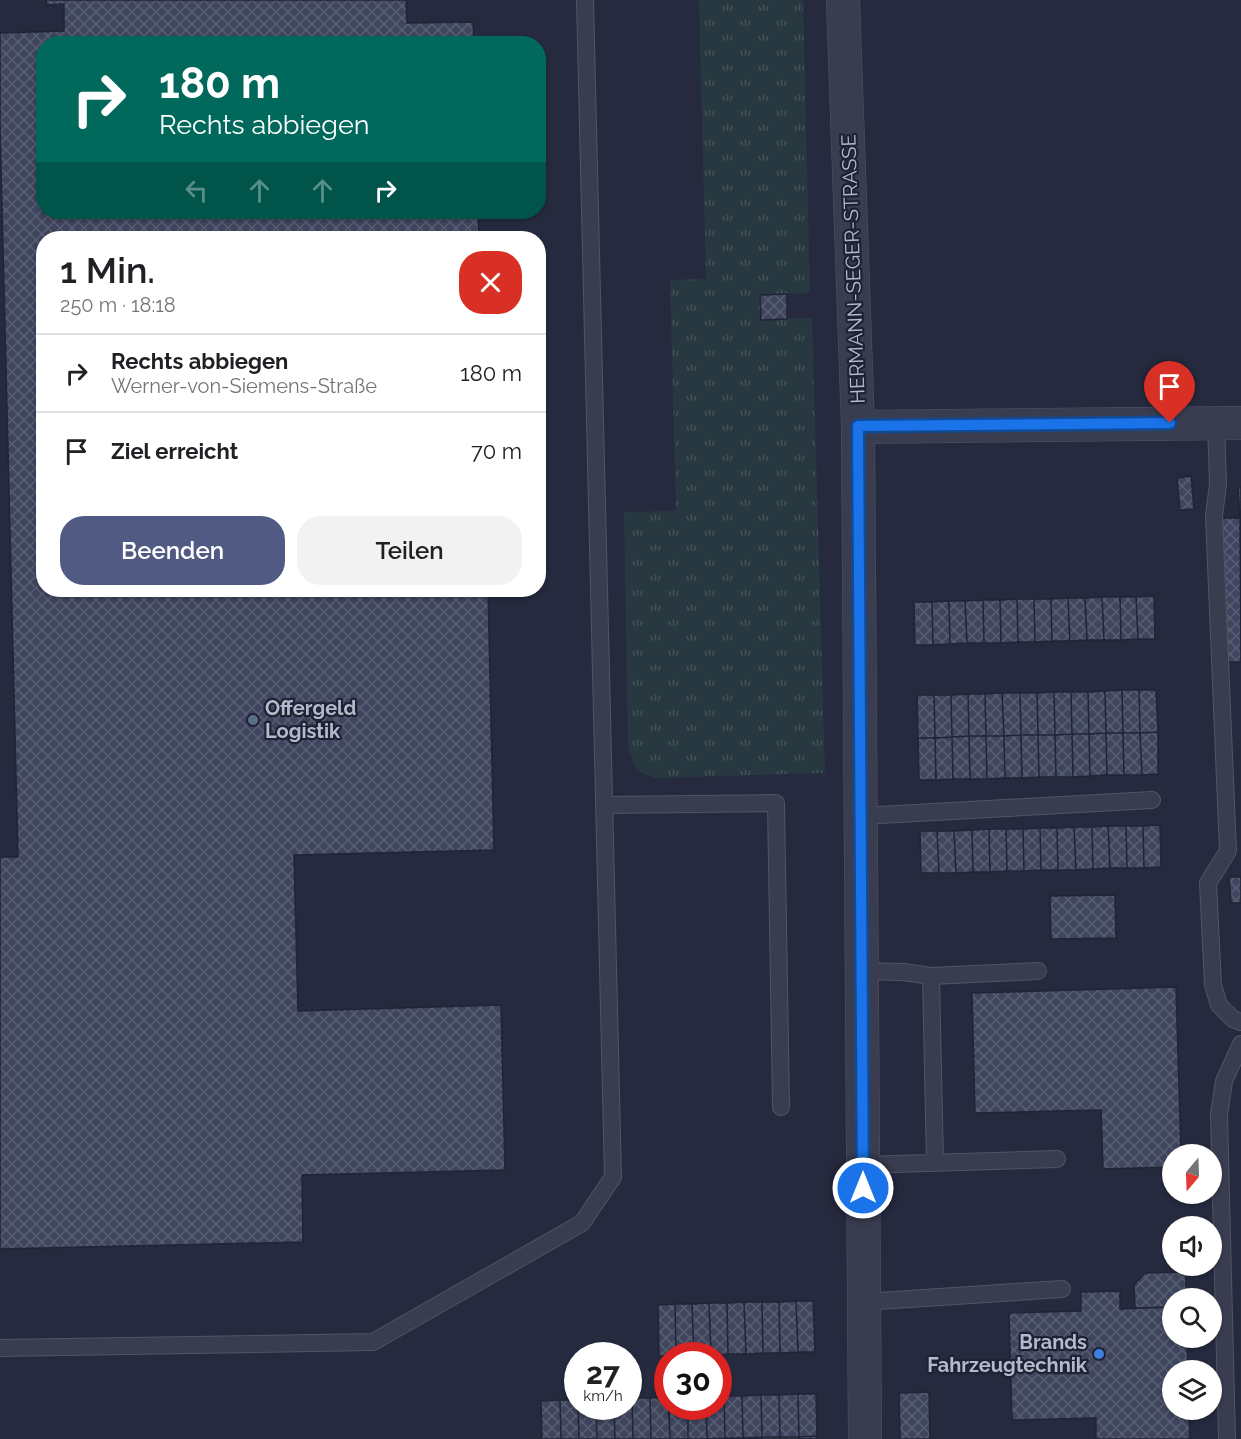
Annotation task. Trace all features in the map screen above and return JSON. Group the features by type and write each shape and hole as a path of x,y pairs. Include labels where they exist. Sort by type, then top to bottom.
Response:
{"street":[{"name":"HERMANN-SEGER-STRASSE","path":"843,0 858,426 865,1439"},
{"path":"858,426 1229,423"}],"lane":[{"path":"0,1348 373,1342 582,1223 614,1177 585,0"},
{"path":"1229,423 1214,516 1228,851 1208,883 1213,985 1219,1005 1233,1019 1241,1022"},
{"path":"861,816 1152,800"},
{"path":"604,805 776,803 781,1107"},
{"path":"862,970 931,976 1038,971"},
{"path":"931,976 935,1163"},
{"path":"1227,1439 1219,1115 1224,1081 1241,1044"},
{"path":"863,1165 1057,1159"},
{"path":"864,1302 1062,1289"}],"green space":[{"path":"699,0 803,0 810,293 760,295 761,319 812,318 825,773 655,778 639,770 631,758 628,746 624,512 676,511 670,280 706,279"}],"building":[{"name":"Offergeld Logistik","path":"46,0 406,0 407,23 473,22 474,36 36,36 36,219 478,219 479,231 36,231 36,597 488,597 494,850 294,855 298,1011 501,1005 505,1170 302,1175 303,1242 0,1249 0,857 18,857 0,126 0,33 64,31 64,4 47,5"},
{"path":"787,294 787,319 761,320 760,295"},
{"path":"1191,476 1194,509 1180,510 1177,478"},
{"path":"1238,488 1241,488 1241,554 1240,518"},
{"path":"1221,518 1240,518 1241,662 1227,662"},
{"path":"1154,596 1155,639 1138,639 1136,597"},
{"path":"1102,597 1120,597 1121,640 1104,640"},
{"path":"1102,597 1104,640 1087,640 1085,598"},
{"path":"1120,597 1136,597 1138,639 1121,640"},
{"path":"1068,598 1085,598 1087,640 1070,641"},
{"path":"1068,598 1070,641 1052,641 1051,599"},
{"path":"1017,599 1034,599 1035,642 1018,642"},
{"path":"1017,599 1018,642 1001,643 1000,600"},
{"path":"1034,599 1051,599 1052,641 1035,642"},
{"path":"983,600 1000,600 1001,643 984,643"},
{"path":"983,600 984,643 967,643 965,601"},
{"path":"949,601 965,601 967,643 950,644"},
{"path":"949,601 950,644 933,645 932,602"},
{"path":"914,602 932,602 933,645 915,645"},
{"path":"1122,690 1123,733 1106,733 1105,691"},
{"path":"1122,690 1139,690 1140,733 1123,733"},
{"path":"1139,690 1156,690 1158,732 1140,733"},
{"path":"1105,691 1106,733 1089,734 1088,692"},
{"path":"1054,692 1071,692 1072,734 1055,735"},
{"path":"1054,692 1055,735 1038,735 1037,693"},
{"path":"1071,692 1088,692 1089,734 1072,734"},
{"path":"1002,693 1020,693 1021,735 1004,736"},
{"path":"1002,693 1004,736 986,736 985,694"},
{"path":"1020,693 1037,693 1038,735 1021,735"},
{"path":"968,694 985,694 986,736 969,736"},
{"path":"968,694 969,736 952,737 951,695"},
{"path":"917,695 934,695 935,738 918,738"},
{"path":"934,695 951,695 952,737 935,738"},
{"path":"1158,732 1158,774 1142,775 1140,733"},
{"path":"1106,733 1123,733 1124,775 1107,775"},
{"path":"1106,733 1107,775 1090,776 1089,734"},
{"path":"1123,733 1140,733 1142,775 1124,775"},
{"path":"1072,734 1089,734 1090,776 1073,777"},
{"path":"1072,734 1073,777 1056,777 1055,735"},
{"path":"1021,735 1038,735 1039,777 1022,778"},
{"path":"1021,735 1022,778 1005,778 1004,736"},
{"path":"1038,735 1055,735 1056,777 1039,777"},
{"path":"969,736 986,736 987,779 970,779"},
{"path":"969,736 970,779 953,779 952,737"},
{"path":"986,736 1004,736 1005,778 987,779"},
{"path":"952,737 953,779 936,780 935,738"},
{"path":"918,738 935,738 936,780 919,780"},
{"path":"1160,825 1161,867 1144,868 1143,826"},
{"path":"1108,826 1126,826 1127,868 1110,868"},
{"path":"1108,826 1110,868 1093,869 1092,827"},
{"path":"1126,826 1143,826 1144,868 1127,868"},
{"path":"1074,827 1092,827 1093,869 1076,870"},
{"path":"1074,827 1076,870 1058,870 1057,828"},
{"path":"1040,828 1057,828 1058,870 1041,870"},
{"path":"1040,828 1041,870 1024,871 1023,829"},
{"path":"989,829 1006,829 1007,871 990,872"},
{"path":"989,829 990,872 973,872 972,830"},
{"path":"1006,829 1023,829 1024,871 1007,871"},
{"path":"972,830 973,872 956,873 954,831"},
{"path":"920,831 937,831 939,873 921,873"},
{"path":"937,831 954,831 956,873 939,873"},
{"path":"1229,877 1241,877 1241,903 1231,903"},
{"path":"1115,895 1116,938 1051,939 1050,896"},
{"path":"1176,987 1181,1144 1162,1144 1162,1167 1103,1169 1101,1110 975,1113 972,993"},
{"path":"1145,1273 1186,1276 1186,1288 1162,1288 1162,1307 1135,1308 1134,1285"},
{"name":"Brands Fahrzeugtechnik","path":"1120,1291 1120,1309 1162,1307 1162,1348 1187,1348 1188,1360 1162,1360 1162,1420 1189,1420 1190,1439 1096,1439 1096,1418 1012,1420 1009,1313 1081,1311 1081,1292"},
{"path":"796,1301 813,1301 815,1352 798,1352"},
{"path":"796,1301 798,1352 780,1353 779,1302"},
{"path":"744,1302 746,1354 732,1354 732,1342 728,1342 727,1303"},
{"path":"744,1302 762,1302 763,1353 746,1354"},
{"path":"762,1302 779,1302 780,1353 763,1353"},
{"path":"709,1303 710,1342 693,1342 692,1304"},
{"path":"709,1303 727,1303 728,1342 710,1342"},
{"path":"675,1304 676,1342 659,1342 658,1305"},
{"path":"675,1304 692,1304 693,1342 676,1342"},
{"path":"929,1392 930,1439 900,1439 899,1393"},
{"path":"798,1394 799,1437 780,1437 779,1395"},
{"path":"798,1394 816,1394 817,1436 799,1437"},
{"path":"761,1395 762,1437 743,1438 742,1396"},
{"path":"761,1395 779,1395 780,1437 762,1437"},
{"path":"732,1396 742,1396 743,1438 725,1438 725,1420 732,1420"},
{"path":"642,1398 650,1398 651,1439 633,1439 633,1420 642,1420"},
{"path":"650,1398 654,1398 654,1420 669,1420 670,1439 651,1439"},
{"path":"560,1400 561,1439 542,1439 541,1401"},
{"path":"560,1400 564,1400 564,1420 579,1420 579,1439 561,1439"},
{"path":"578,1420 596,1420 597,1439 579,1439"},
{"path":"596,1420 614,1420 615,1439 597,1439"},
{"path":"614,1420 633,1420 633,1439 615,1439"},
{"path":"669,1420 688,1420 688,1439 670,1439"},
{"path":"688,1420 706,1420 707,1439 688,1439"},
{"path":"706,1420 725,1420 725,1438 707,1439"},
{"path":"817,1436 817,1439 799,1439 799,1437"},
{"path":"762,1437 780,1437 780,1439 762,1439"},
{"path":"780,1437 799,1437 799,1439 780,1439"}],"place":[{"name":"Offergeld Logistik","path":"253,720"},
{"name":"Brands Fahrzeugtechnik","path":"1099,1354"}],"route":[{"path":"863,1188 858,426 1170,423"}]}
